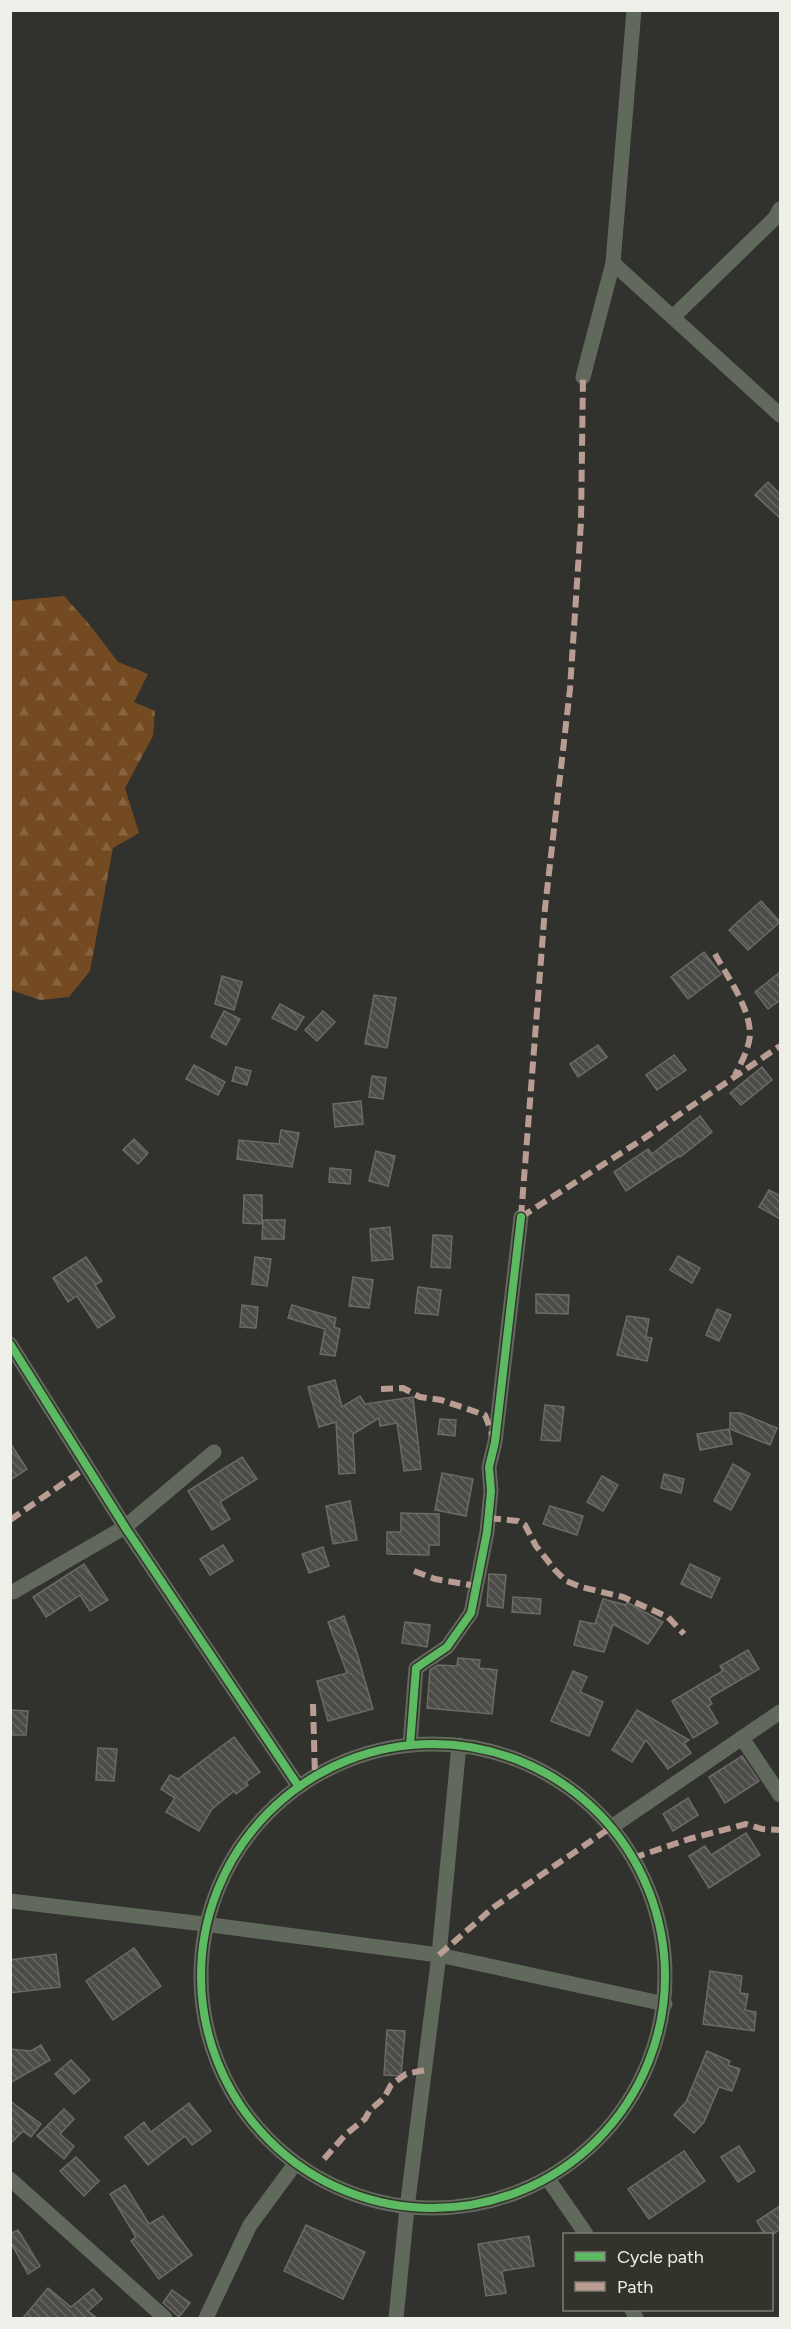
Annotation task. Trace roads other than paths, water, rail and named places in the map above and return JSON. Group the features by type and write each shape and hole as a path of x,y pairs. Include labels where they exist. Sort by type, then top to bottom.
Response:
{"street":[{"path":"583,377 614,263 634,10"},
{"path":"674,316 775,218 780,209"},
{"path":"614,263 780,415"},
{"path":"410,1745 416,1668 447,1647 471,1613 477,1586 487,1532 491,1491 489,1467 495,1442 521,1217"},
{"path":"10,1344 125,1527 297,1784"},
{"path":"13,1592 125,1527 214,1452"},
{"path":"613,1826 780,1712"},
{"path":"742,1738 780,1795"},
{"path":"410,1745 459,1745 517,1758 570,1786 613,1826 647,1880 650,1890 664,1941 665,2004 645,2074 605,2134 548,2179 480,2205 407,2208 348,2194 295,2164 254,2126 223,2079 205,2025 200,1969 204,1924 231,1862 264,1817 297,1784 356,1757 410,1745"},
{"path":"396,2319 407,2208 439,1955 459,1745"},
{"path":"10,1900 439,1955 665,2004"},
{"path":"206,2319 250,2224 295,2164"},
{"path":"10,2179 165,2319"},
{"path":"548,2179 585,2233"}]}
